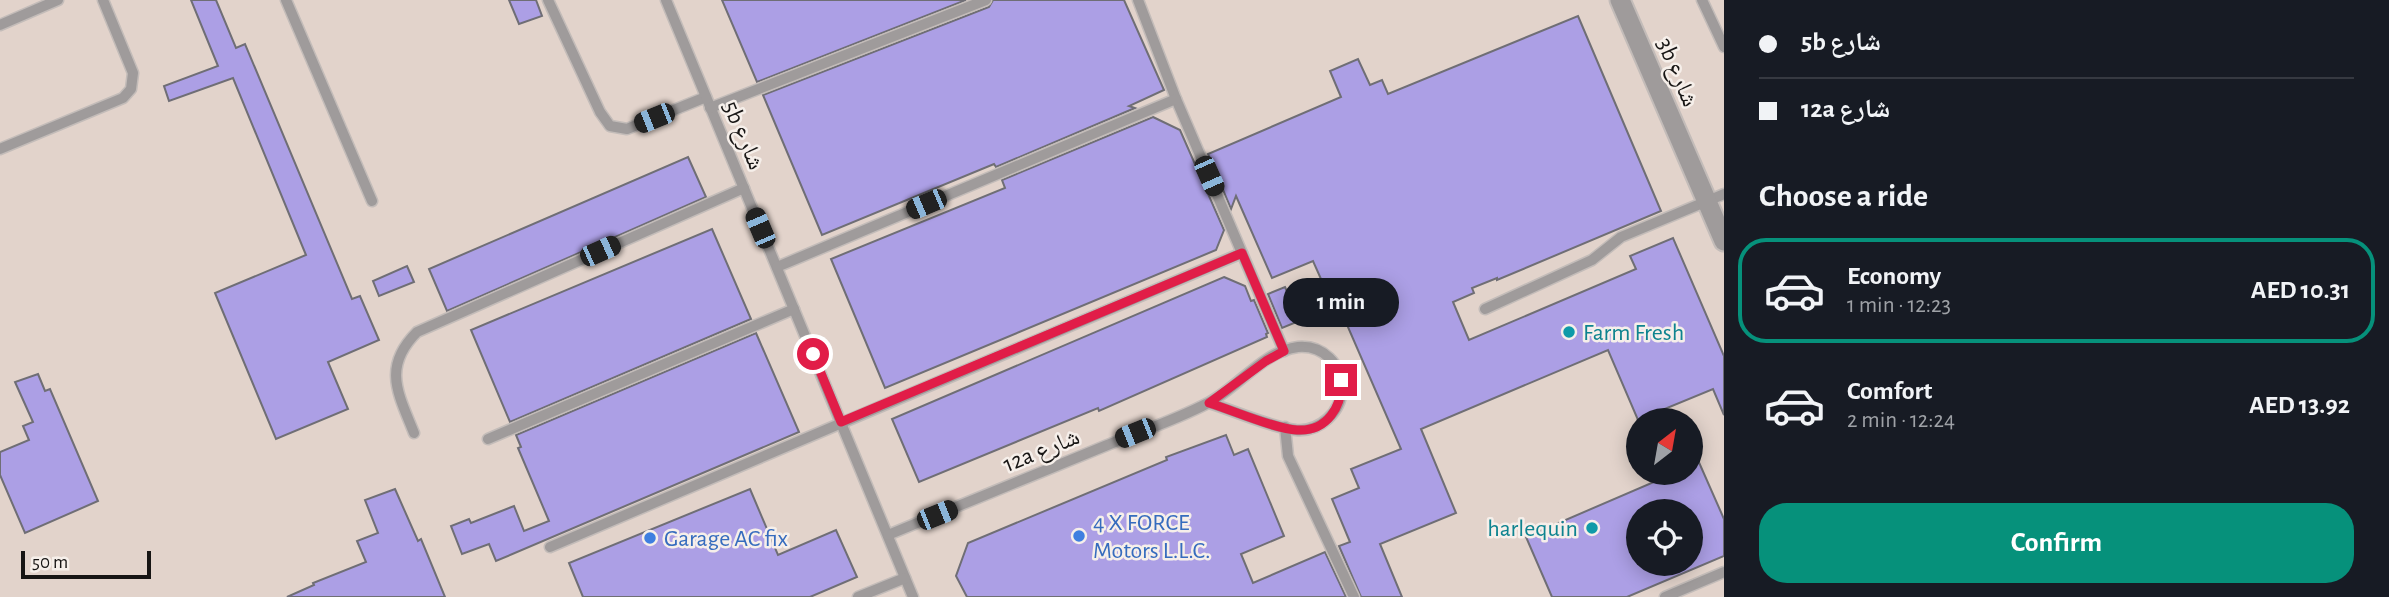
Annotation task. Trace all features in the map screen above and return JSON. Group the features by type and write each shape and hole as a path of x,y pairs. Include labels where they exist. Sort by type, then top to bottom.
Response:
{"street":[{"name":"3b شارع","path":"1620,0 1716,198 1724,241"}],"lane":[{"path":"0,25 58,0"},
{"path":"0,149 123,98 131,89 133,73 103,0"},
{"path":"286,0 372,201"},
{"path":"548,0 600,112 610,125 627,129 706,97"},
{"name":"5b شارع","path":"666,0 913,597"},
{"path":"710,108 986,0"},
{"path":"1138,0 1176,99 1284,351 1297,347 1320,350 1328,355 1339,371 1342,390 1337,408 1324,422 1306,429 1285,428 1209,403"},
{"path":"1702,0 1724,47"},
{"path":"777,268 1176,99"},
{"path":"414,433 397,390 395,374 398,358 417,332 744,188"},
{"path":"1485,309 1592,260 1621,237 1716,198"},
{"path":"550,547 1242,253"},
{"path":"488,439 794,309"},
{"name":"12a شارع","path":"888,535 1209,403 1284,351"},
{"path":"1285,428 1289,456 1354,597"},
{"path":"1665,597 1724,572"},
{"path":"858,597 905,578"}],"shaded area":[{"path":"0,0 1724,0 1724,597 0,597"}],"building":[{"path":"191,0 216,0 236,48 245,44 352,299 360,296 379,340 328,362 348,409 276,439 215,293 306,255 233,78 169,101 164,86 218,66"},
{"path":"509,0 536,0 542,16 519,24"},
{"path":"722,0 966,0 757,82"},
{"path":"993,0 1124,0 1164,90 1129,106 1135,108 996,167 994,164 822,235 763,95 989,7"},
{"path":"1578,16 1661,211 1472,288 1474,293 1453,302 1469,340 1636,269 1630,256 1673,238 1724,356 1724,415 1713,389 1667,408 1633,408 1608,350 1421,429 1456,513 1380,544 1402,597 1361,597 1339,546 1350,542 1332,499 1359,488 1351,469 1401,449 1338,304 1333,306 1313,261 1272,278 1236,196 1231,209 1208,154 1341,97 1330,71 1358,59 1370,85 1382,80 1388,94"},
{"path":"1153,117 1180,130 1224,230 1216,250 885,388 831,259 1005,188 1002,180"},
{"path":"688,157 706,197 447,311 429,269"},
{"path":"712,229 751,319 510,422 471,330"},
{"path":"407,266 414,282 379,296 373,281"},
{"path":"1224,277 1245,286 1251,301 1254,300 1268,333 1267,337 1099,411 1098,408 919,482 892,419"},
{"path":"1285,287 1299,321 1282,328 1268,294"},
{"path":"756,333 799,432 496,561 489,544 462,554 451,526 469,519 471,523 514,506 524,531 549,521 518,448 521,447 516,435"},
{"path":"38,374 45,391 50,389 98,501 25,533 0,475 0,452 29,440 23,426 33,422 15,382"},
{"path":"1226,435 1234,455 1248,449 1284,536 1241,554 1253,583 1325,552 1346,597 967,597 956,576 968,543 1167,460 1166,457"},
{"name":"harlequin","path":"1703,471 1724,519 1724,556 1703,565 1703,499 1626,499 1626,576 1677,576 1627,597 1552,597 1526,537 1647,485 1703,485"},
{"path":"395,489 418,541 421,539 445,597 287,597 314,585 313,583 366,562 357,541 378,533 365,500"},
{"path":"750,489 778,555 836,530 857,577 810,597 583,597 569,563"}],"place":[{"name":"Farm Fresh","path":"1569,332"},
{"name":"harlequin","path":"1592,528"},
{"name":"4 X FORCE Motors L.L.C.","path":"1079,536"},
{"name":"Garage AC fix","path":"650,538"}],"route":[{"path":"813,354 841,422 1242,253 1284,351 1209,403 1285,428 1306,429 1324,422 1337,408 1342,390 1341,380"}]}
